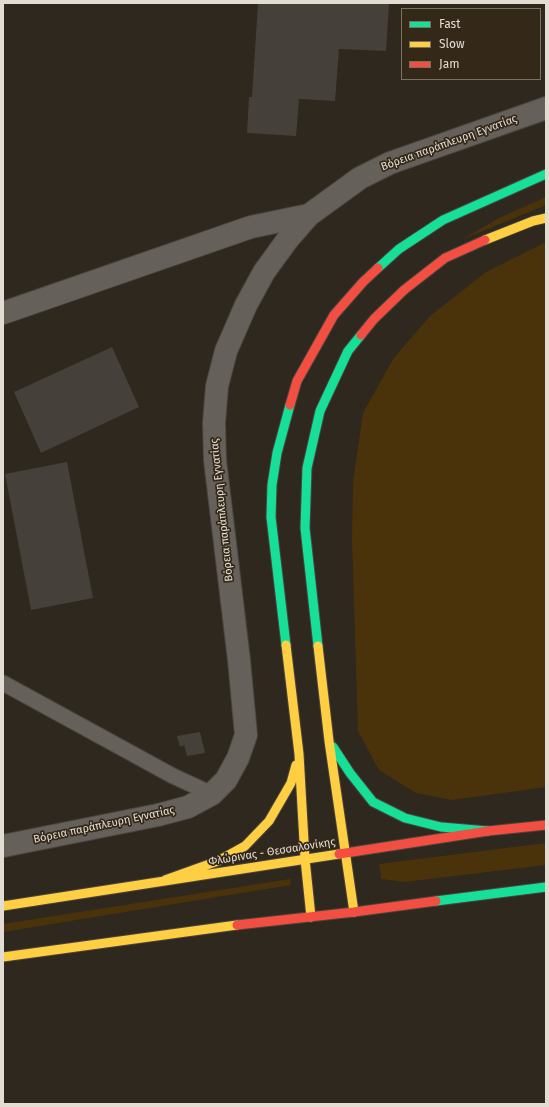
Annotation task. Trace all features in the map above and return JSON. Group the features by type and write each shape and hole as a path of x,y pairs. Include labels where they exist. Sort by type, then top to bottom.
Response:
{"main road":[{"path":"311,916 305,859 299,754 271,517 272,485 277,453 297,381 334,315 363,282 399,249 443,220 546,174"},
{"path":"354,912 329,741 305,528 307,468 320,411 348,351 374,319 404,290 445,258 497,235 533,221 546,218"},
{"path":"329,741 350,773 373,802 405,818 441,826 488,831"},
{"path":"165,880 218,861 245,846 270,821 291,784 299,754"},
{"name":"Φλώρινας - Θεσσαλονίκης","path":"3,906 346,852 488,831 546,825"},
{"path":"3,957 271,920 354,912 546,887"}],"street":[{"name":"Βόρεια παράπλευρη Εγνατίας","path":"3,846 158,815 188,807 212,794 226,780 238,758 246,735 239,660 215,460 214,423 217,386 226,351 246,306 264,272 288,239 309,215 360,178 390,162 546,108"},
{"path":"3,313 251,227 309,215"}],"lane":[{"path":"3,683 167,772 212,794"}],"shaded area":[{"path":"546,197 546,205 461,240 499,218"},
{"path":"546,242 546,787 452,800 416,793 379,770 358,731 352,539 353,482 363,413 393,359 430,316 486,272"},
{"path":"546,843 546,865 404,882 381,879 379,864"},
{"path":"290,879 291,885 3,932 3,924"}],"building":[{"path":"258,3 389,3 386,51 339,49 335,101 299,99 296,136 247,133 249,97 252,97"},
{"path":"112,347 139,407 41,453 14,392"},
{"path":"67,462 93,598 31,610 5,474"},
{"path":"200,732 205,753 187,756 184,745 180,747 177,736"}],"traffic: fast":[{"path":"378,268 399,249 443,220 546,174"},
{"path":"318,646 305,528 307,468 320,411 348,351 361,335"},
{"path":"286,645 271,517 272,485 277,453 290,405"},
{"path":"333,747 350,773 373,802 405,818 441,827 488,831"},
{"path":"436,901 546,887"}],"traffic: slow":[{"path":"485,240 533,221 546,218"},
{"path":"286,645 299,754 305,859 311,917"},
{"path":"318,646 329,741 354,912"},
{"path":"165,880 218,861 245,846 269,821 291,783 296,765"},
{"path":"3,906 339,854"},
{"path":"3,957 237,925"}],"traffic: jam":[{"path":"361,335 374,319 404,290 445,258 485,240"},
{"path":"290,405 297,381 334,315 363,282 378,268"},
{"path":"339,854 488,831 546,825"},
{"path":"237,925 436,901"}]}
